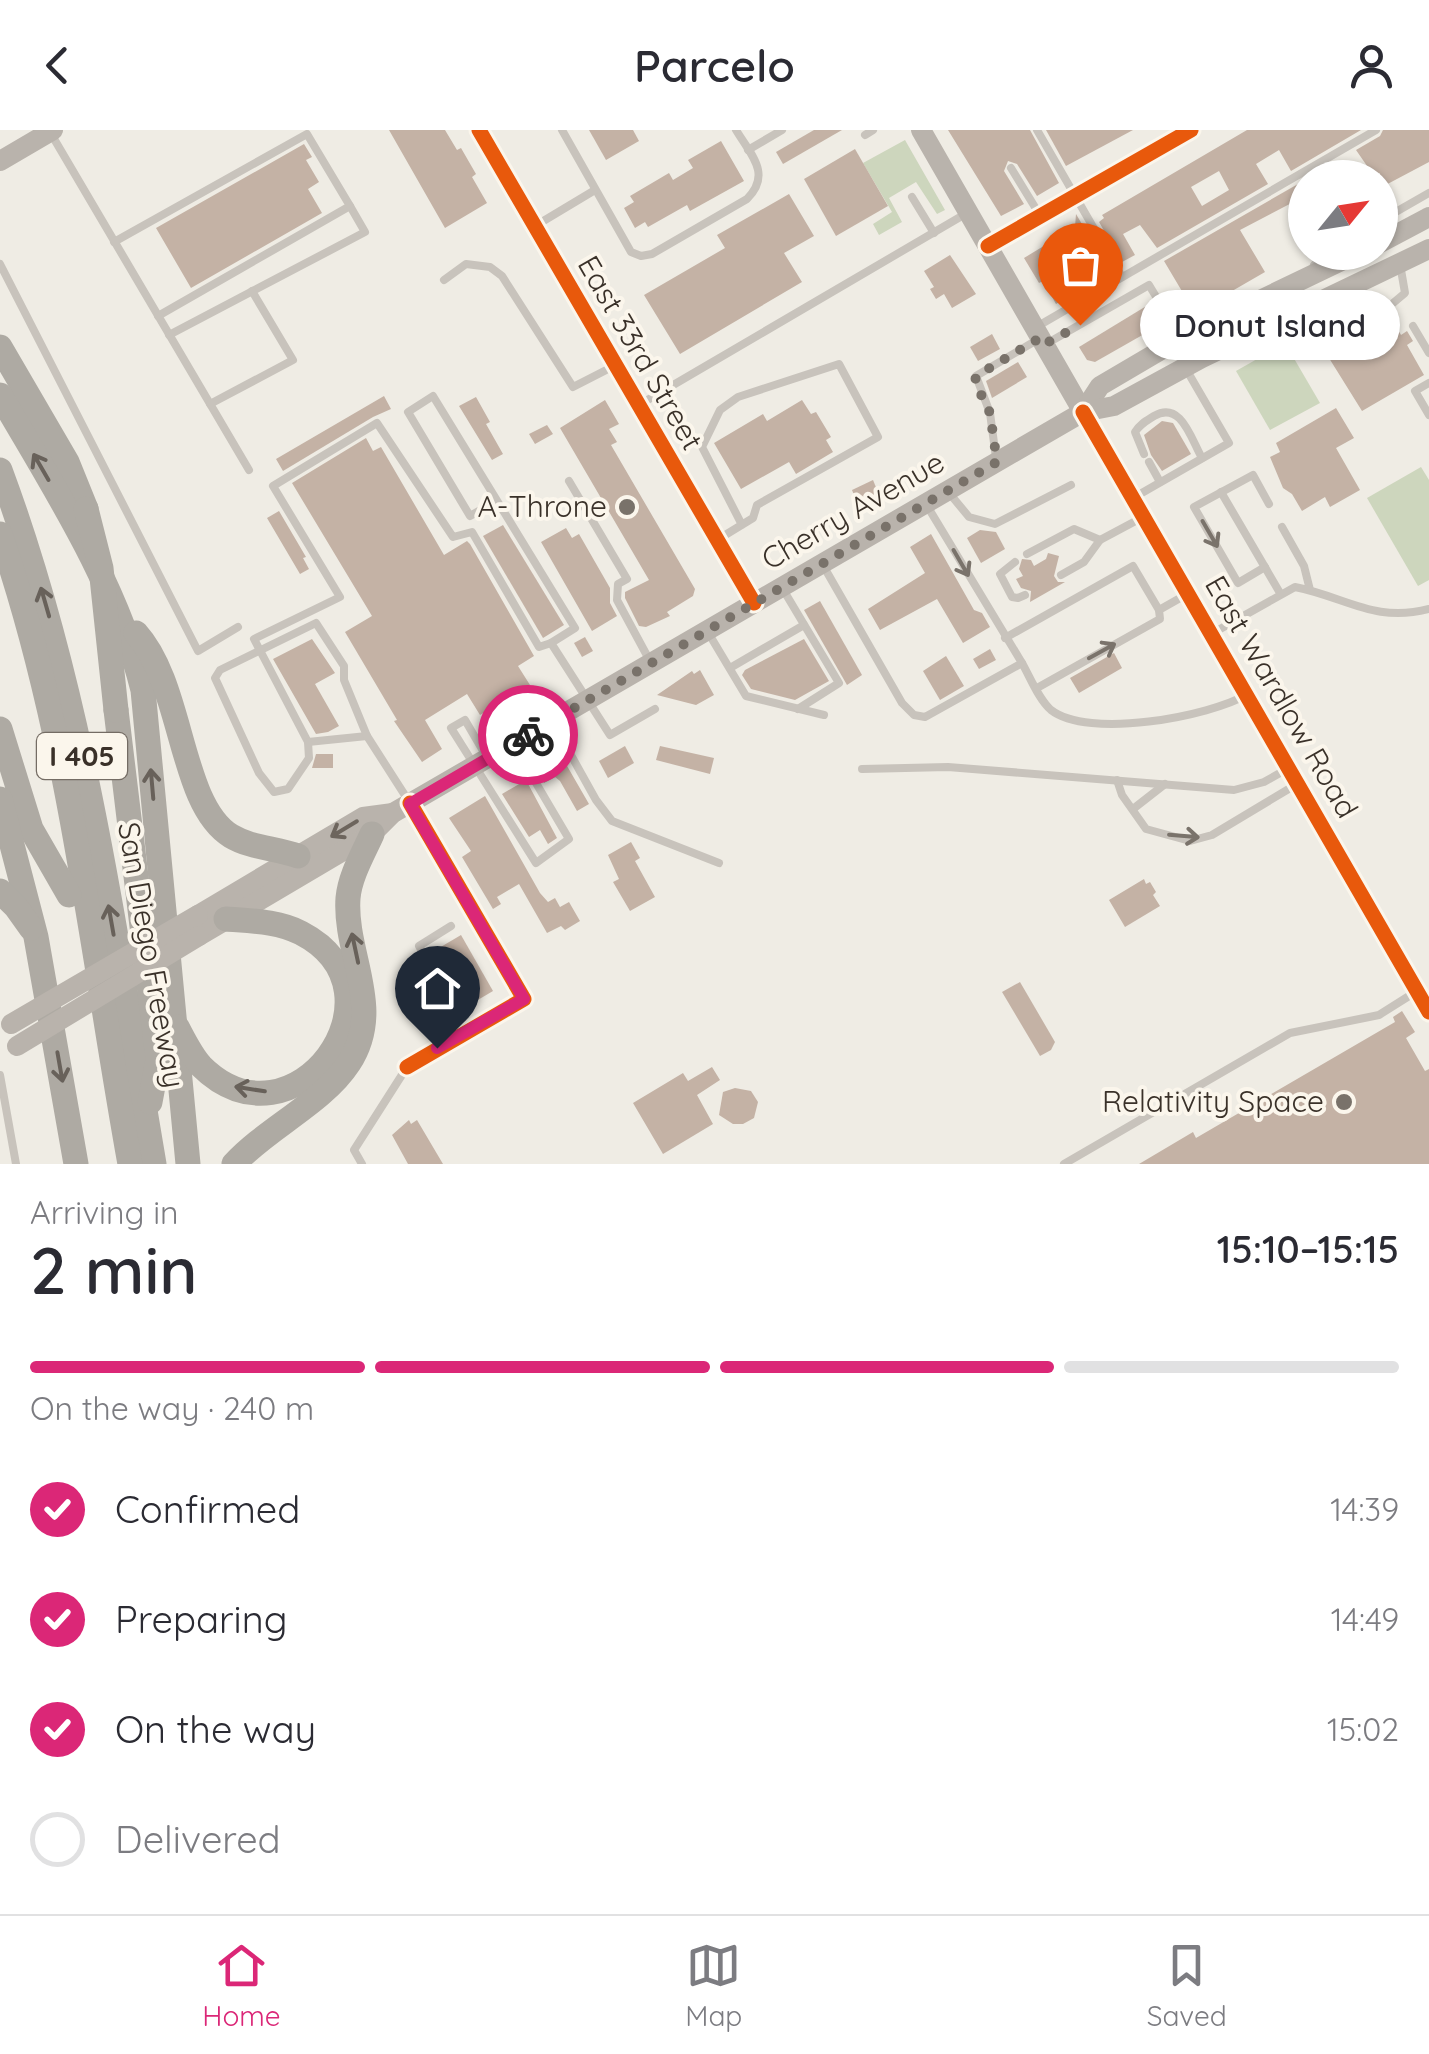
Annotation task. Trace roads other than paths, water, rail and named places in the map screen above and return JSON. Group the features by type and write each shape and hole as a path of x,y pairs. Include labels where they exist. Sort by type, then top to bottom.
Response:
{"highway":[{"path":"0,347 67,462 86,509 101,568 158,1058 146,1120"},
{"path":"0,394 75,527 118,615 137,666 146,716 188,1164"},
{"name":"San Diego Freeway","path":"0,470 40,584 68,690 154,1164"},
{"path":"0,534 39,663 58,749 130,1164"},
{"name":"I 405","path":"0,578 33,701 117,1164"},
{"path":"118,615 144,643 163,680 199,796 211,818 242,841 298,856"},
{"path":"0,729 31,829 70,895"},
{"path":"0,799 36,937 76,1164"},
{"path":"234,1164 338,1077 354,1053 364,1024 365,1000 348,898 372,834"},
{"path":"0,891 16,906 36,937"},
{"path":"172,1018 206,1070 226,1083 250,1091 273,1091 298,1083 319,1070 335,1050 344,1028 346,1002 342,978 330,957 291,928 226,919"},
{"path":"134,1050 123,1085 138,1164"}],"main road":[{"name":"East Wardlow Road","path":"921,130 1083,412"},
{"path":"0,161 46,132"},
{"path":"1398,233 1429,217"},
{"name":"Cherry Avenue","path":"5,1027 198,925 226,919 372,834 401,808 1083,412 1114,406 1185,367 1429,249"},
{"name":"Cherry Avenue","path":"1083,412 1100,386 1180,338 1323,270"},
{"name":"Cherry Avenue","path":"8,1051 298,856 363,818 401,808"}],"street":[{"name":"East 33rd Street","path":"479,130 754,603"},
{"path":"988,246 1191,130"},
{"name":"East Wardlow Road","path":"1083,412 1300,782 1429,1012"},
{"path":"401,808 524,999 408,1067"}],"lane":[{"path":"562,130 631,252 641,256 652,254 747,199 758,188 760,173 736,130"},
{"path":"748,150 782,130"},
{"path":"1037,130 1122,277"},
{"path":"997,462 990,413 975,382 976,376 1040,337 1122,277 1376,130"},
{"path":"46,132 249,470"},
{"path":"114,242 307,134 350,206 365,232 169,335"},
{"path":"1011,168 1040,217"},
{"path":"535,226 595,190"},
{"path":"1398,211 1429,193"},
{"path":"912,198 934,233"},
{"path":"158,316 350,206"},
{"path":"639,404 968,212"},
{"path":"0,264 198,651 238,627"},
{"path":"444,280 466,264 490,267 502,276 574,387 616,365"},
{"path":"1344,291 1359,322 1386,309 1405,293 1400,264"},
{"name":"Cherry Avenue","path":"1284,289 1308,270"},
{"path":"1040,337 1149,285 1180,338"},
{"path":"210,404 293,360 252,291"},
{"path":"1413,326 1429,353"},
{"path":"717,540 753,518 756,505 878,436 839,364 738,397 720,410 702,447 742,524"},
{"path":"1133,498 1228,442 1185,367"},
{"path":"1429,382 1415,390 1429,415"},
{"path":"401,808 344,680 344,666 316,623 260,652 220,670 214,678 260,774 274,792 288,789 308,758 308,742 260,652 254,639 340,596 273,486 377,422 452,536 472,532 539,646 550,643 575,628 434,396 408,412 470,516 496,501"},
{"path":"1160,482 1135,432 1161,412 1178,414 1202,458"},
{"path":"1265,567 1238,583 1194,507 1253,475 1270,504"},
{"path":"569,482 627,579 618,584 617,600 652,663"},
{"path":"948,490 969,517 995,524 1072,485"},
{"path":"1221,492 1280,593"},
{"path":"926,503 1049,708 1074,723 1159,722 1224,707 1248,694"},
{"path":"1061,575 1084,562 1100,540 1144,516"},
{"path":"1282,527 1304,566 1310,590"},
{"path":"1027,554 1074,529 1100,540"},
{"path":"1014,562 1000,574 1012,597 1025,595"},
{"path":"822,564 902,703 914,714 926,716 1022,664"},
{"path":"1006,638 1134,566 1160,610 1160,619 1037,688"},
{"path":"781,587 838,684 798,709"},
{"path":"1213,633 1295,587 1370,612 1392,615 1429,609"},
{"path":"1160,610 1189,593"},
{"path":"730,668 804,625"},
{"path":"706,630 746,696 824,715"},
{"path":"550,643 610,735 655,708"},
{"path":"480,763 450,728 465,720 480,763 536,862 568,839 513,744"},
{"path":"552,721 612,821 719,864"},
{"path":"308,742 367,736"},
{"path":"862,768 948,767 1234,790 1264,782 1290,767"},
{"path":"1117,780 1122,795 1146,829 1190,841 1212,834 1300,782"},
{"path":"1133,809 1165,784"},
{"path":"451,926 418,946 466,1030"},
{"path":"1064,1164 1290,1033 1379,1015 1417,991"},
{"path":"362,1164 354,1150 408,1067"},
{"path":"0,1075 16,1164"}],"place":[{"name":"Donut Island","path":"1080,325"},
{"name":"A-Throne","path":"627,507"},
{"name":"Relativity Space","path":"1344,1102"}]}
